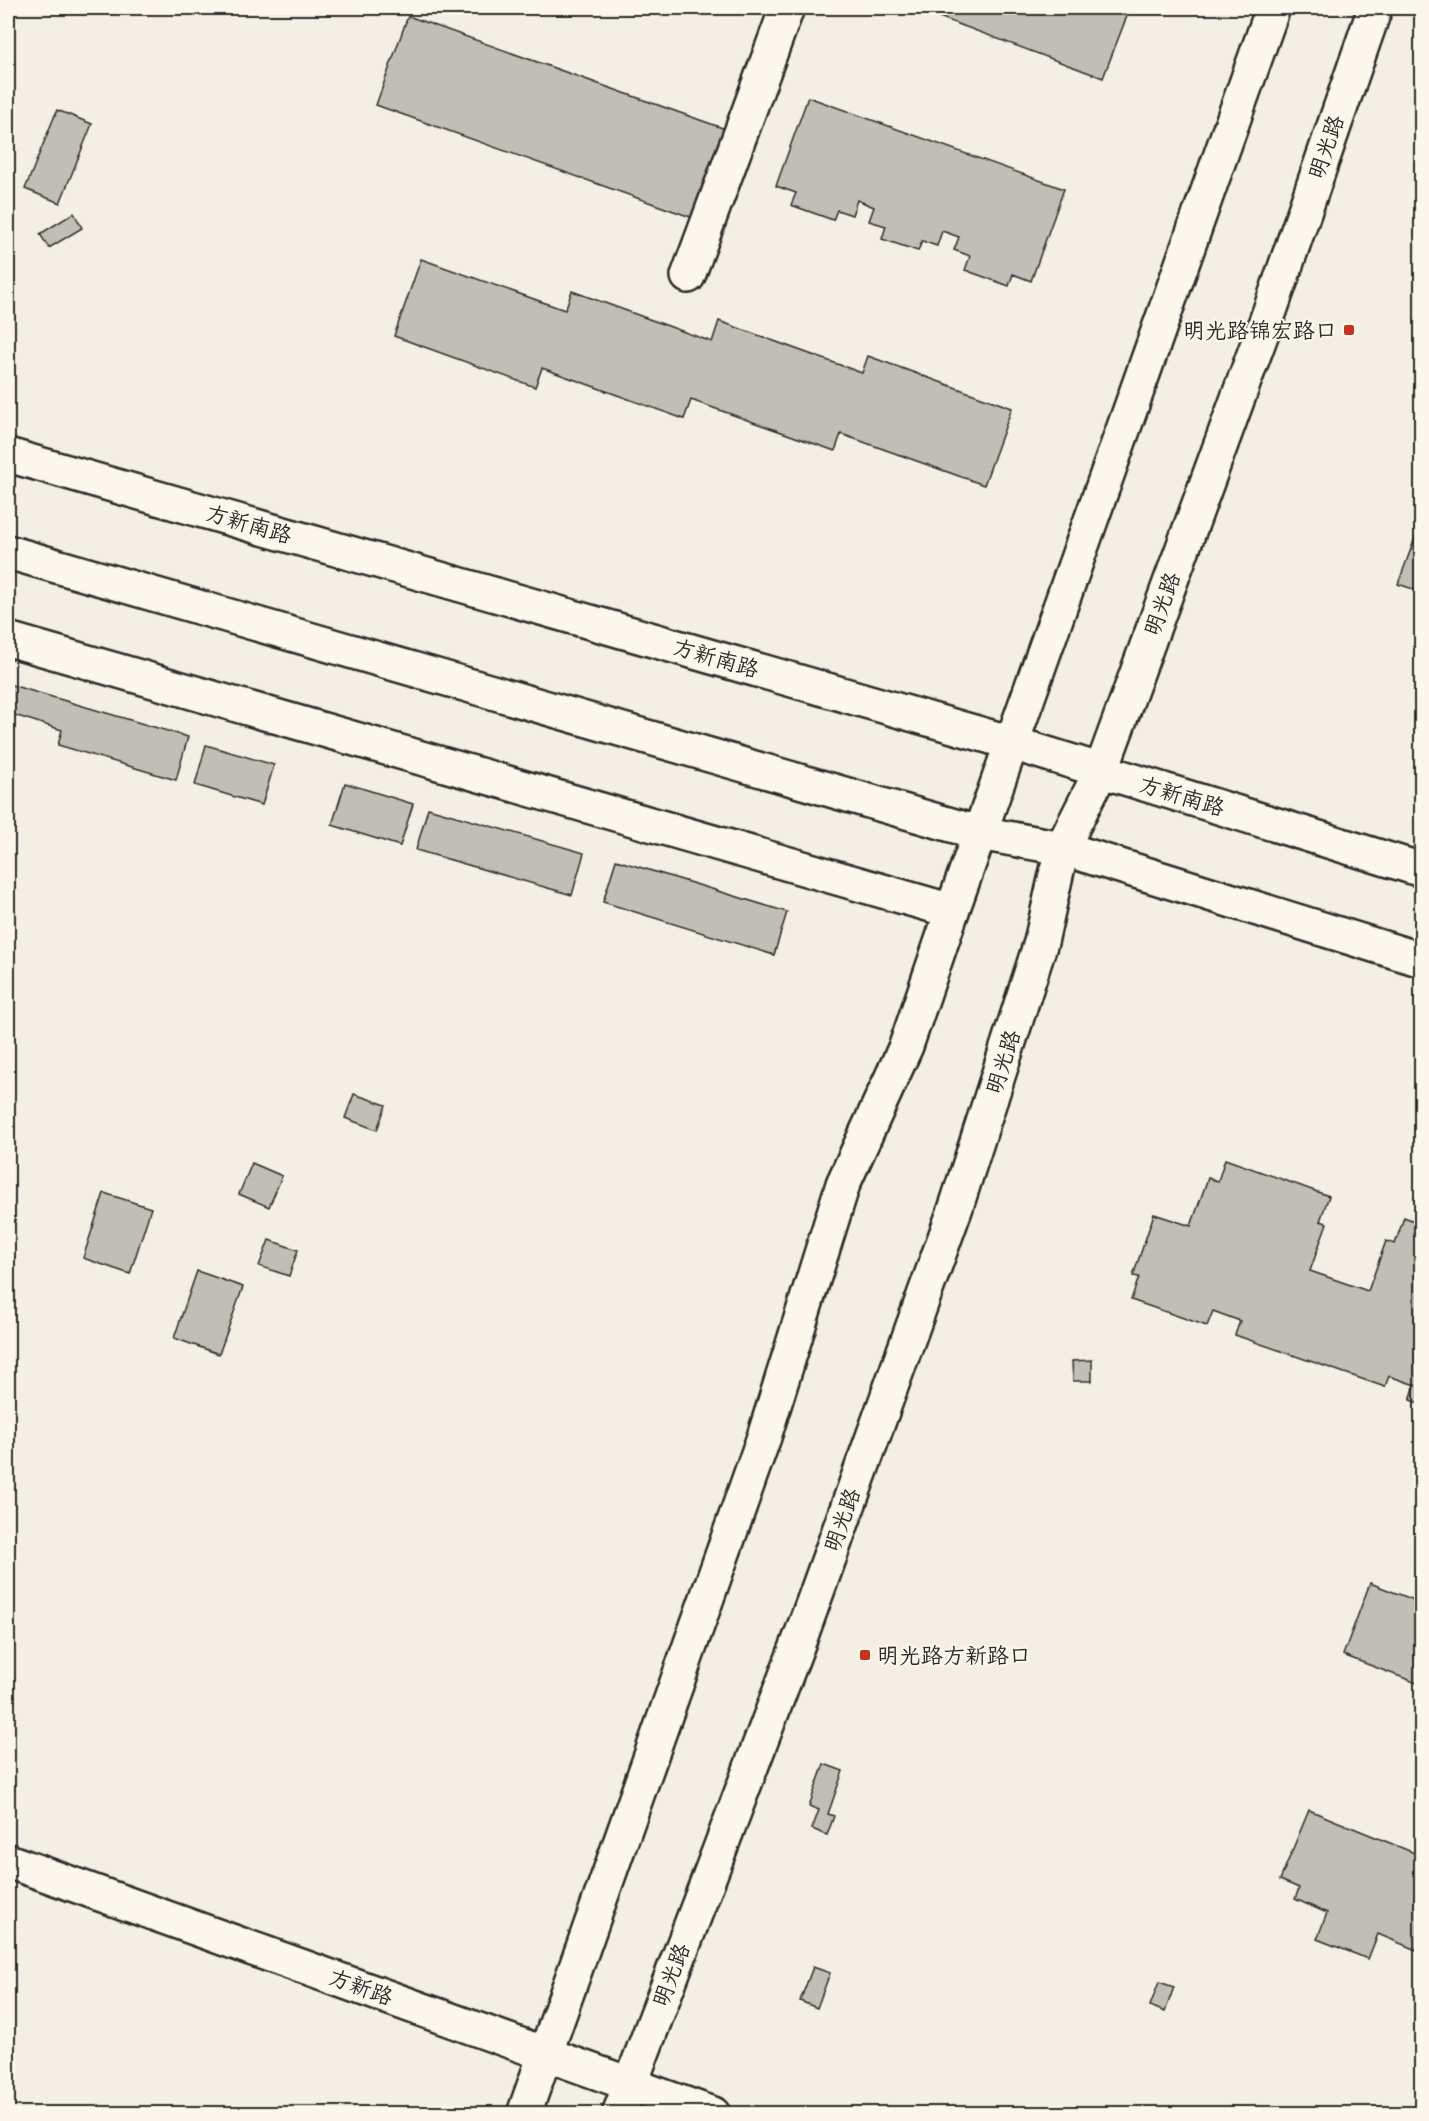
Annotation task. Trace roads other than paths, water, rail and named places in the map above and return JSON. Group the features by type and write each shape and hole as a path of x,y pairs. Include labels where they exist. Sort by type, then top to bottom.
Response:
{"main road":[{"path":"688,276 787,8"},
{"path":"524,2114 764,1437 843,1184 906,1046 979,833 1274,8"},
{"name":"明光路","path":"619,2114 801,1636 956,1207 1041,942 1062,848 1101,771 1271,308 1375,8"},
{"name":"方新南路","path":"8,455 1012,743 1422,870"},
{"path":"8,552 979,833 1062,848 1422,960"},
{"path":"8,639 952,910"},
{"name":"方新路","path":"8,1861 713,2114"}],"place":[{"name":"明光路锦宏路口","path":"1349,330"},
{"name":"明光路方新路口","path":"865,1655"}]}
